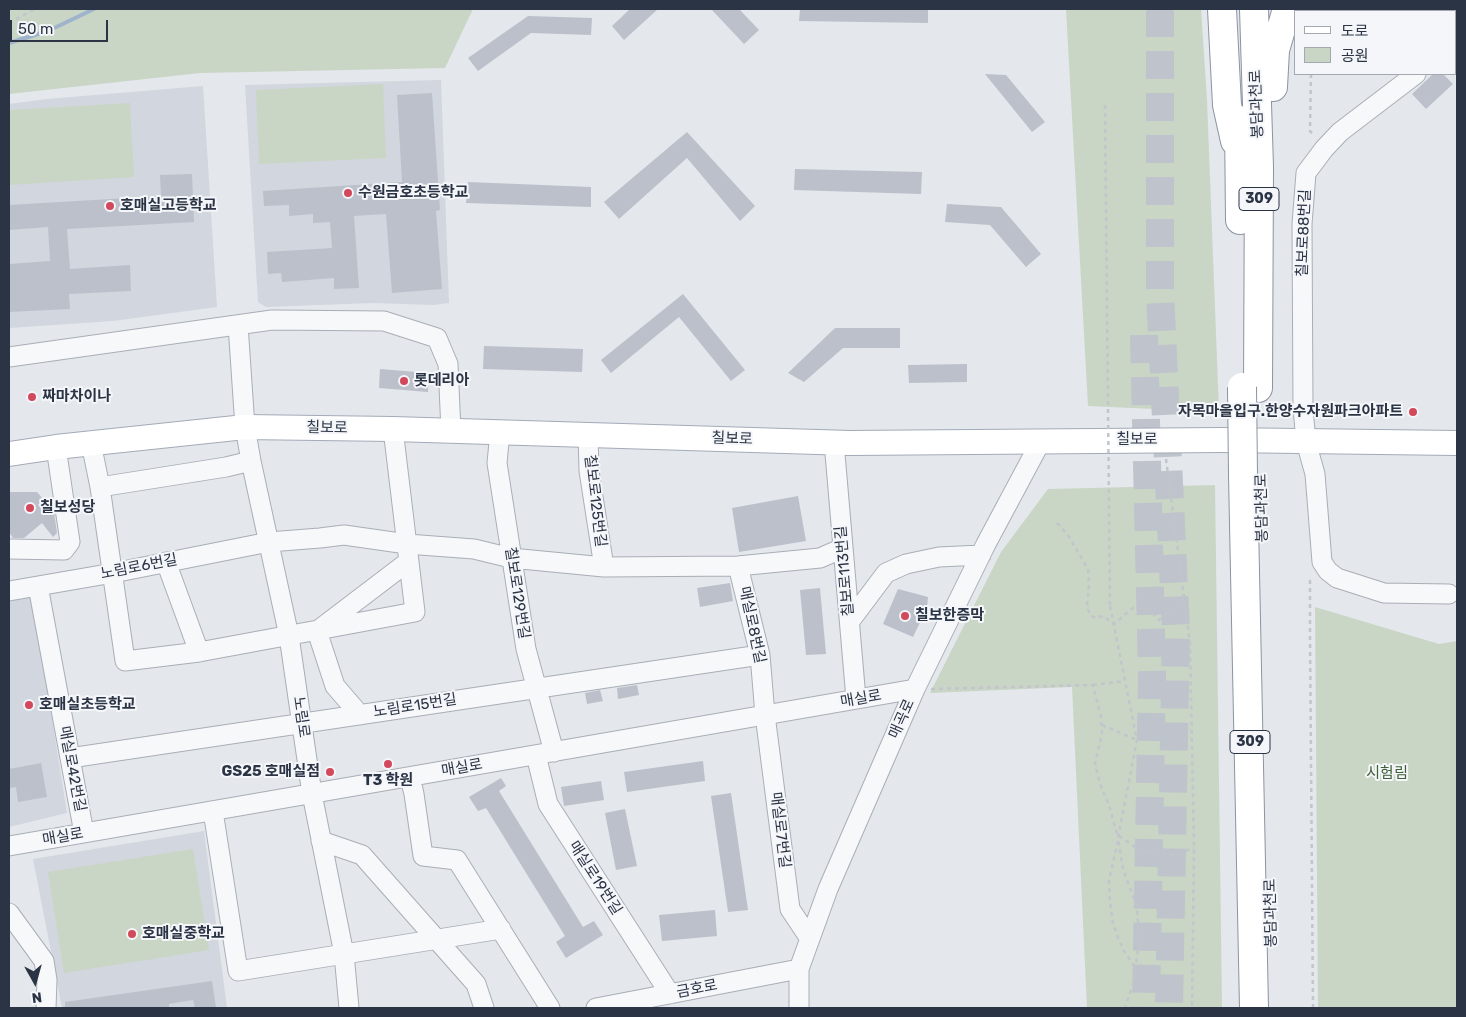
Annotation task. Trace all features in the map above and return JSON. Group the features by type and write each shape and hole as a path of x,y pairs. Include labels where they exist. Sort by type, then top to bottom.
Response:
{"highway":[{"path":"1222,9 1227,105 1249,166"},
{"name":"봉담과천로","path":"1238,9 1249,166"},
{"name":"봉담과천로","path":"1254,9 1249,166 1250,388 1273,1008"},
{"path":"1249,166 1271,121 1275,50 1287,9"},
{"name":"봉담과천로","path":"1252,476 1254,1008"}],"main road":[{"name":"칠보로","path":"9,454 56,447 245,427 393,429 834,442 1164,440 1457,443"}],"street":[{"name":"칠보로88번길","path":"1325,566 1322,562 1320,546 1315,474 1306,442 1303,408 1302,224 1306,173 1340,132 1415,75"},
{"path":"9,357 272,320 384,321 437,338 448,364 451,431"},
{"name":"노림로","path":"238,325 245,427 289,636 312,794 344,954 349,1008"},
{"path":"91,443 100,487 125,661 199,652 415,612 393,429"},
{"name":"칠보로129번길","path":"500,432 497,463 526,649 537,688 545,753"},
{"name":"칠보로125번길","path":"588,435 589,471 604,567"},
{"name":"매곡로","path":"799,1008 799,969 828,888 915,689 981,555 1041,441"},
{"name":"칠보로113번길","path":"834,442 856,700"},
{"path":"9,550 64,550 70,542 56,447"},
{"path":"100,487 226,467 251,461"},
{"name":"노림로6번길","path":"9,591 269,542 344,535 408,552 474,549 512,558 604,567 738,566 820,558 843,548"},
{"path":"317,631 408,552"},
{"path":"850,621 886,573 906,564 939,557 981,555"},
{"path":"166,562 199,652"},
{"name":"매실로8번길","path":"738,566 760,655 765,715"},
{"path":"1325,566 1337,578 1384,593 1449,594"},
{"name":"매실로42번길","path":"38,586 84,833"},
{"path":"317,631 334,686 360,715"},
{"name":"노림로15번길","path":"70,758 760,655"},
{"name":"매실로","path":"9,846 915,689"},
{"name":"매실로7번길","path":"765,715 790,909 810,939"},
{"name":"매실로19번길","path":"545,753 548,804 670,994"},
{"path":"410,777 423,856 457,860 550,1008"},
{"path":"213,811 238,971 501,929"},
{"path":"321,841 362,855 476,984 484,1008"},
{"path":"9,913 44,961 47,980 46,1008"},
{"name":"금호로","path":"596,1008 799,969"}],"path":[{"path":"9,23 35,9"},
{"path":"1311,75 1310,131 1324,149"},
{"path":"1105,105 1110,606 1137,740 1109,880 1113,923 1119,940 1136,968"},
{"path":"1164,440 1190,643 1194,848 1192,1008"},
{"path":"1057,523 1068,535 1088,569 1087,606 1090,615 1095,618 1103,616 1114,624"},
{"path":"1313,1008 1310,581 1325,566"},
{"path":"1114,624 1134,608 1150,610 1159,620 1184,599"},
{"path":"915,689 1093,685 1125,681"},
{"path":"1093,685 1102,717 1102,733 1096,764 1101,787 1110,805 1118,836 1123,869 1137,907 1139,940 1136,968 1134,981 1125,1008"},
{"path":"1102,725 1137,740"},
{"path":"1118,836 1138,849 1152,853 1172,856 1194,848"}],"shaded area":[{"name":"수원금호초등학교","path":"441,80 449,303 433,305 373,303 266,307 258,302 245,85"},
{"name":"호매실고등학교","path":"203,86 217,307 113,321 9,328 9,104"},
{"name":"호매실초등학교","path":"32,592 67,813 9,827 9,596"},
{"name":"호매실중학교","path":"204,831 227,1008 62,1008 33,859"}],"green space":[{"path":"9,9 473,9 445,68 200,73 9,94"},
{"path":"1066,9 1201,9 1207,100 1219,412 1088,406"},
{"path":"383,84 386,158 259,164 256,90"},
{"path":"130,103 134,177 9,185 9,110"},
{"path":"1215,485 1222,1008 1087,1008 1072,687 930,693 1001,552 1048,489"},
{"name":"시험림","path":"1315,607 1439,644 1457,641 1457,1008 1318,1008"},
{"path":"193,849 209,950 64,973 48,872"}],"building":[{"path":"630,9 658,9 624,40 612,26"},
{"path":"711,9 739,9 759,30 744,44"},
{"path":"800,9 928,9 928,23 799,21"},
{"path":"528,16 592,18 591,35 531,33 478,71 468,58"},
{"path":"985,74 1006,75 1045,122 1032,132"},
{"path":"1432,75 1444,75 1453,84 1426,109 1412,94"},
{"path":"432,93 440,210 436,211 442,289 392,293 386,214 354,216 359,288 334,289 334,278 282,282 281,273 268,274 267,252 332,248 330,222 313,223 313,214 289,216 289,205 264,206 263,191 402,182 397,95"},
{"path":"687,132 755,206 740,221 687,158 619,219 604,202"},
{"path":"795,169 922,172 921,194 794,190"},
{"path":"192,174 194,222 67,229 70,269 130,265 131,291 69,294 70,309 9,312 9,264 50,261 48,227 9,230 9,205 161,196 160,175"},
{"path":"468,182 591,187 591,207 466,203"},
{"path":"947,204 1001,207 1041,254 1026,267 990,225 945,222"},
{"path":"683,294 745,370 731,381 679,317 611,373 601,360"},
{"path":"835,328 900,328 900,348 843,348 804,382 788,373"},
{"path":"484,346 583,349 582,372 483,369"},
{"path":"967,364 967,382 909,383 908,365"},
{"name":"롯데리아","path":"380,369 429,373 428,392 379,388"},
{"name":"칠보성당","path":"9,492 37,492 54,512 57,533 53,537 42,523 24,538 13,538 9,532"},
{"path":"798,496 806,541 739,552 732,508"},
{"path":"730,583 733,601 700,607 697,588"},
{"path":"820,588 826,654 806,655 800,590"},
{"name":"칠보한증막","path":"898,589 928,597 927,608 913,637 883,624"},
{"path":"637,685 639,695 618,699 617,688"},
{"path":"600,690 603,701 587,704 585,693"},
{"path":"703,761 705,781 627,792 624,772"},
{"path":"41,763 47,797 18,802 16,787 9,788 9,769"},
{"path":"501,778 506,786 499,791 583,927 594,921 603,935 566,958 556,942 565,936 486,808 478,811 469,797"},
{"path":"601,781 604,800 564,806 561,787"},
{"path":"731,793 748,910 728,912 711,796"},
{"path":"625,809 637,866 616,870 605,813"},
{"path":"715,910 717,936 662,941 659,915"},
{"path":"212,981 216,1008 195,1008 193,1000 169,1004 169,1008 65,1008 65,1002"}],"waterway":[{"path":"9,43 48,31 94,9"}],"tunnel":[{"path":"1160,9 1160,292 1176,631 1169,1008"},
{"path":"1144,335 1152,675 1146,1008"}],"place":[{"name":"수원금호초등학교","path":"348,193"},
{"name":"호매실고등학교","path":"110,206"},
{"name":"롯데리아","path":"404,381"},
{"name":"짜마차이나","path":"32,397"},
{"name":"자목마을입구.한양수자원파크아파트","path":"1413,412"},
{"name":"칠보성당","path":"30,508"},
{"name":"칠보한증막","path":"905,616"},
{"name":"호매실초등학교","path":"29,705"},
{"name":"T3 학원","path":"388,764"},
{"name":"GS25 호매실점","path":"330,772"},
{"name":"호매실중학교","path":"132,934"}]}
